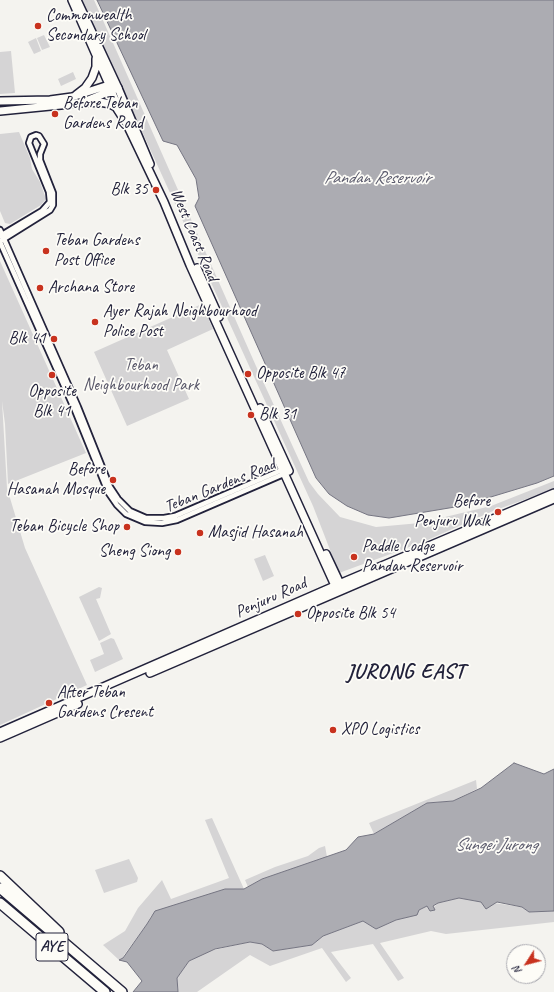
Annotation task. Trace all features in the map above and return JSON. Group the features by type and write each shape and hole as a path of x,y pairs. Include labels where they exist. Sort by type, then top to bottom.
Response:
{"highway":[{"path":"0,876 95,968"},
{"name":"AYE","path":"0,888 122,992"},
{"name":"AYE","path":"0,903 105,992"}],"main road":[{"name":"West Coast Road","path":"72,0 96,56 113,87 123,118 164,202 286,470"},
{"name":"West Coast Road","path":"77,0 113,87 339,588"},
{"path":"72,97 82,91 92,78 96,67 96,56"},
{"path":"0,101 50,100 72,97 113,87"},
{"path":"81,103 113,87"},
{"path":"0,111 100,102 116,107 123,118"},
{"name":"Penjuru Road","path":"0,738 146,672 554,493"},
{"name":"Penjuru Road","path":"339,588 554,499"},
{"name":"Penjuru Road","path":"0,732 146,672"}],"street":[{"path":"36,135 40,136 44,144 40,154 40,160 53,193 53,205 50,210 1,238 42,211 50,202 49,192 29,144 30,137 36,135"},
{"name":"Teban Gardens Road","path":"1,238 76,408 108,492 117,505 126,514 145,522 162,523 177,520 286,470"}],"green space":[{"path":"82,0 94,0 309,482 318,494 340,517 376,527 420,523 491,506 554,481 554,489 493,511 423,542 339,573 313,506"},
{"path":"44,35 50,47 42,50 37,38"},
{"path":"36,38 41,51 34,54 28,42"},
{"path":"11,51 15,93 0,94 0,52"},
{"path":"73,72 76,79 61,86 58,79"},
{"path":"19,132 30,158 32,169 40,182 46,199 41,205 10,224 5,223 0,211 0,134"},
{"path":"0,261 86,453 8,484 5,424 2,401 7,488 25,548 87,685 0,725"},
{"name":"Teban Neighbourhood Park","path":"202,304 213,329 167,350 189,399 127,426 94,352"},
{"path":"265,555 274,576 263,581 254,559"},
{"path":"99,587 102,588 100,598 96,599 111,634 99,641 79,597"},
{"path":"111,638 114,639 123,659 95,672 90,660 104,654 100,643"},
{"path":"476,780 477,789 453,801 427,803 374,834 369,823"},
{"path":"212,818 244,889 225,889 151,916 123,958 119,960 103,945 125,931 138,908 162,880 171,899 229,878 205,820"},
{"path":"325,846 327,857 262,879 248,887 245,880 275,867 308,856 319,848"},
{"path":"129,859 138,878 137,882 104,893 95,870"},
{"path":"459,898 522,907 529,912 554,911 554,922 446,934 431,931 380,943 404,978 398,981 373,944 331,952 351,978 346,982 322,948 270,966 250,955 197,992 178,992 177,978 189,961 205,952 250,942 262,944 273,951 312,945 323,936 363,921 376,929 396,920 416,915 419,910 427,906 430,911 438,903"}],"water":[{"name":"Pandan Reservoir","path":"97,0 554,0 554,476 537,483 461,506 389,518 368,515 347,506 329,494 316,478 195,206 199,198 196,179 177,145 163,141"},
{"name":"Sungei Jurong","path":"514,763 544,774 554,769 554,911 529,912 522,907 497,902 486,909 481,902 459,898 438,903 433,906 435,910 430,911 427,906 419,910 417,915 396,920 376,929 363,921 323,936 312,945 273,951 262,944 250,942 215,949 189,961 177,978 178,992 133,992 142,981 127,962 119,960 123,958 155,911 225,889 244,889 262,879 346,850 358,837 374,834 427,803 453,801 481,788"}],"place":[{"name":"Commonwealth Secondary School","path":"38,26"},
{"name":"Before Teban Gardens Road","path":"55,114"},
{"name":"Blk 35","path":"156,190"},
{"name":"Teban Gardens Post Office","path":"46,251"},
{"name":"Archana Store","path":"40,288"},
{"name":"Ayer Rajah Neighbourhood Police Post","path":"95,322"},
{"name":"Blk 41","path":"54,339"},
{"name":"Opposite Blk 47","path":"248,374"},
{"name":"Opposite Blk 41","path":"52,375"},
{"name":"Blk 31","path":"251,415"},
{"name":"Before Hasanah Mosque","path":"113,480"},
{"name":"Before Penjuru Walk","path":"498,512"},
{"name":"Teban Bicycle Shop","path":"127,527"},
{"name":"Masjid Hasanah","path":"200,533"},
{"name":"Sheng Siong","path":"178,552"},
{"name":"Paddle Lodge Pandan Reservoir","path":"354,557"},
{"name":"Opposite Blk 54","path":"298,614"},
{"name":"After Teban Gardens Cresent","path":"49,703"},
{"name":"XPO Logistics","path":"333,730"}],"district":[{"name":"JURONG EAST","path":"406,672"}]}
